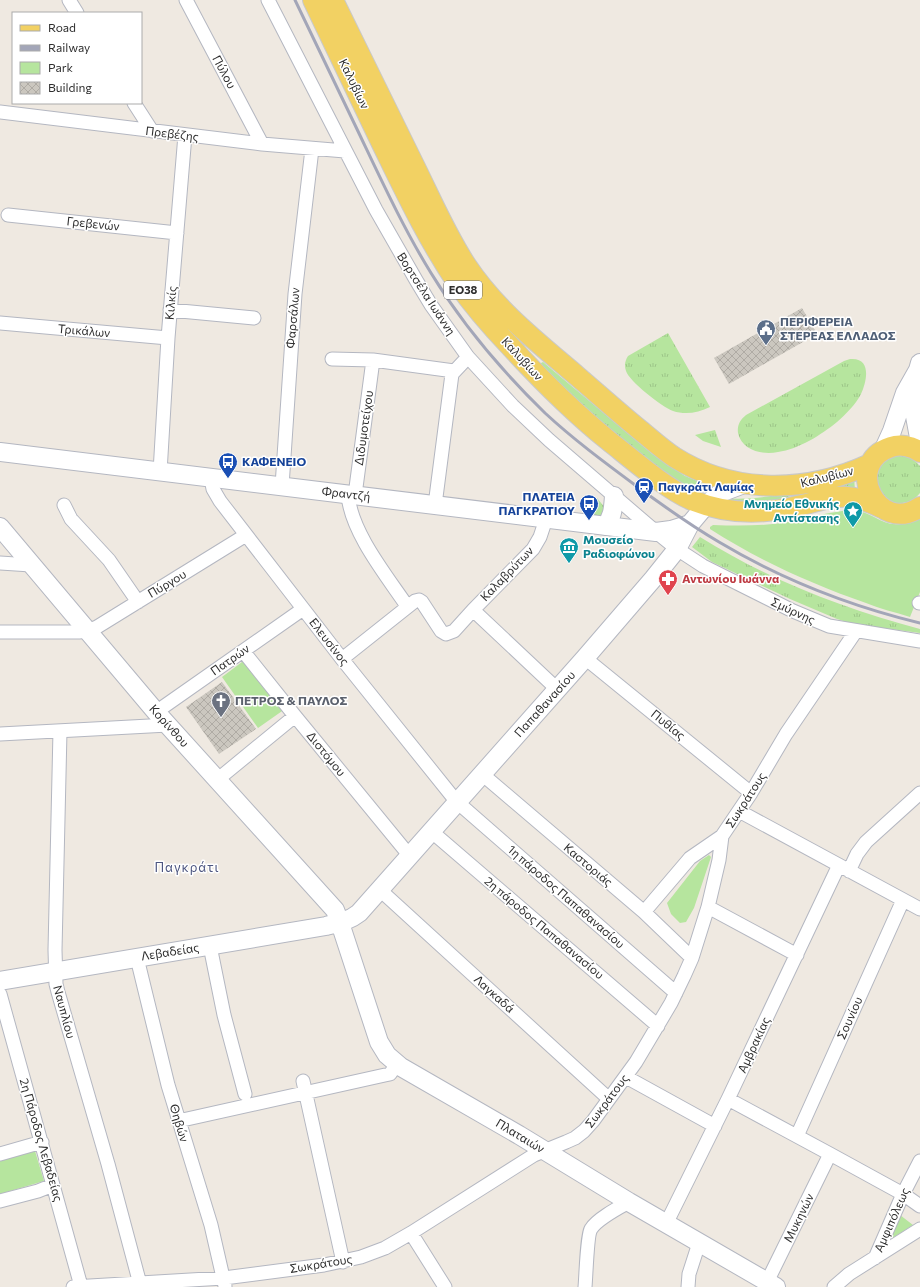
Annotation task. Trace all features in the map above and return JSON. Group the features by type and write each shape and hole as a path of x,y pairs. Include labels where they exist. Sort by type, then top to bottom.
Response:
{"main road":[{"name":"Καλυβίων","path":"313,0 399,178 443,261 464,292 521,358 574,412 650,473 685,496 706,505 736,511 761,512 790,508 837,496 848,496 865,500 882,508"},
{"name":"Καλυβίων","path":"333,0 443,225 466,264 489,296 510,319 664,450 703,473 724,480 761,486 789,485 835,477 856,471 876,457"},
{"path":"919,366 915,416 920,443"},
{"path":"882,508 873,499 868,488 867,476 876,457 894,427 905,393 919,366"},
{"name":"ΕΟ38","path":"876,457 894,446 900,445 920,452"},
{"name":"Φραντζή","path":"0,452 656,532 671,530 690,524"},
{"name":"Παπαθανασίου","path":"340,923 359,913 456,801 482,774 585,658 677,549 690,524 706,505 720,493 744,484"},
{"path":"605,526 612,515 614,496"},
{"name":"ΕΟ38","path":"882,508 892,512 902,513 913,511 920,507"},
{"name":"Κορίνθου","path":"0,527 156,712 330,905 337,915 340,923"},
{"name":"Λεβαδείας","path":"0,981 340,923"},
{"name":"Πλαταιών","path":"340,923 379,1042 387,1055 397,1064 544,1150 628,1202 771,1284"}],"street":[{"path":"69,0 76,12"},
{"name":"Πύλου","path":"186,0 262,144"},
{"name":"Βορτσέλα Ιωάννη","path":"268,0 393,241 431,305 468,357 498,391 528,421 656,532"},
{"path":"135,104 152,131"},
{"name":"Πρεβέζης","path":"0,112 262,144 345,151"},
{"name":"Κιλκίς","path":"160,472 170,310 185,135"},
{"name":"Φαρσάλων","path":"282,486 295,294 312,149"},
{"name":"Γρεβενών","path":"8,215 177,233"},
{"path":"170,310 254,318"},
{"name":"Τρικάλων","path":"0,323 168,338"},
{"path":"436,505 452,374 468,357"},
{"path":"332,359 373,360 454,371"},
{"name":"Διδυμοτείχου","path":"373,360 349,506 360,532 378,564 407,606"},
{"name":"Ελευσίνος","path":"211,478 213,489 217,496 246,535 342,659 456,801"},
{"path":"64,505 71,519 109,560 138,602"},
{"name":"Καλαβρύτων","path":"546,519 540,538 533,549 473,610 557,689"},
{"name":"Σμύρνης","path":"656,532 677,549 715,573 793,612 829,626 920,641"},
{"name":"Πύργου","path":"87,631 138,602 246,535"},
{"path":"0,563 31,565"},
{"path":"342,659 415,600 420,600 441,631 446,634 454,631 473,610"},
{"name":"Πατρών","path":"156,712 303,609"},
{"path":"0,632 66,633 87,631"},
{"name":"Σωκράτους","path":"77,1287 140,1284 225,1283 343,1262 369,1255 386,1248 411,1233 544,1150 580,1135 593,1121 626,1077 658,1026 676,993 692,958 708,907 719,860 722,836 751,793 786,734 856,631"},
{"name":"Διστόμου","path":"243,651 409,855"},
{"name":"Πυθίας","path":"585,658 751,793"},
{"path":"216,780 295,716"},
{"path":"0,734 168,725"},
{"name":"Ναυπλίου","path":"60,731 55,972 58,992 108,1164 140,1284"},
{"name":"Καστοριάς","path":"482,774 644,912 692,958"},
{"name":"Αμβρακίας","path":"666,1224 797,955 844,868 866,842 920,793"},
{"name":"1η πάροδος Παπαθανασίου","path":"456,801 676,993"},
{"path":"739,812 920,909"},
{"name":"2η πάροδος Παπαθανασίου","path":"431,831 658,1026"},
{"path":"644,912 690,858 722,836"},
{"name":"Λαγκαδά","path":"379,889 609,1099"},
{"name":"Σουνίου","path":"797,1136 903,900"},
{"path":"708,907 797,955"},
{"path":"210,946 224,1015 245,1094"},
{"name":"Θηβών","path":"137,958 168,1085 211,1225 225,1283"},
{"name":"2η Πάροδος Λεβαδείας","path":"0,994 42,1142 77,1287"},
{"path":"178,1121 304,1087 385,1076 390,1074 397,1064"},
{"path":"626,1077 715,1126"},
{"path":"304,1087 343,1262"},
{"path":"728,1099 903,1194 920,1206"},
{"path":"0,1154 42,1142"},
{"name":"Μυκηνών","path":"771,1284 830,1154"},
{"name":"Αμφιπόλεως","path":"875,1258 903,1194 920,1161"},
{"path":"0,1201 38,1191 53,1185"},
{"path":"585,1287 588,1238 590,1230 599,1221 628,1202"},
{"path":"834,1287 850,1274 920,1229"},
{"path":"411,1233 445,1287"},
{"path":"688,1287 689,1274 698,1243"}],"green space":[{"path":"668,333 710,407 692,413 673,411 646,393 628,375 625,365 628,356"},
{"path":"850,359 857,359 865,366 865,383 861,394 847,412 824,432 802,445 772,453 760,452 748,448 740,439 738,428 746,415"},
{"path":"543,362 651,453 685,476 716,485 701,492 681,485 615,437 540,365"},
{"path":"715,430 721,447 703,441 695,435"},
{"path":"898,455 911,457 920,466 920,493 912,500 902,503 886,500 880,493 877,480 880,466 886,460"},
{"path":"854,476 855,491 845,489 801,493 778,500 748,503 721,499 773,496"},
{"path":"597,498 606,509 605,518 584,519"},
{"path":"850,510 861,512 890,524 908,522 920,517 920,592 910,617 871,605 826,588 766,561 710,529 713,525 732,526 789,522"},
{"path":"700,537 753,567 779,579 862,612 920,629 920,633 853,624 837,619 790,599 712,562 692,547"},
{"path":"246,659 285,709 258,728 222,677"},
{"path":"709,855 711,857 694,908 686,922 680,923 671,914 667,903 700,861"},
{"path":"35,1151 44,1181 0,1194 0,1161"},
{"path":"900,1215 913,1225 888,1241"}],"building":[{"name":"ΠΕΡΙΦΕΡΕΙΑ ΣΤΕΡΕΑΣ ΕΛΛΑΔΟΣ","path":"802,308 817,334 729,384 714,358"},
{"name":"ΠΕΤΡΟΣ & ΠΑΥΛΟΣ","path":"222,682 256,729 219,754 186,707"}],"railway":[{"path":"295,0 391,200 431,273 469,329 513,381 545,413 589,450 655,500 697,529 719,542 767,568 816,590 842,600 920,623"}],"place":[{"name":"ΠΕΡΙΦΕΡΕΙΑ ΣΤΕΡΕΑΣ ΕΛΛΑΔΟΣ","path":"766,346"},
{"name":"ΚΑΦΕΝΕΙΟ","path":"228,479"},
{"name":"Παγκράτι Λαμίας","path":"644,504"},
{"name":"ΠΛΑΤΕΙΑ ΠΑΓΚΡΑΤΙΟΥ","path":"589,521"},
{"name":"Μνημείο Εθνικής Αντίστασης","path":"853,528"},
{"name":"Μουσείο Ραδιοφώνου","path":"569,564"},
{"name":"Αντωνίου Ιωάννα","path":"668,596"},
{"name":"ΠΕΤΡΟΣ & ΠΑΥΛΟΣ","path":"221,718"}],"district":[{"name":"Παγκράτι","path":"187,867"}]}
